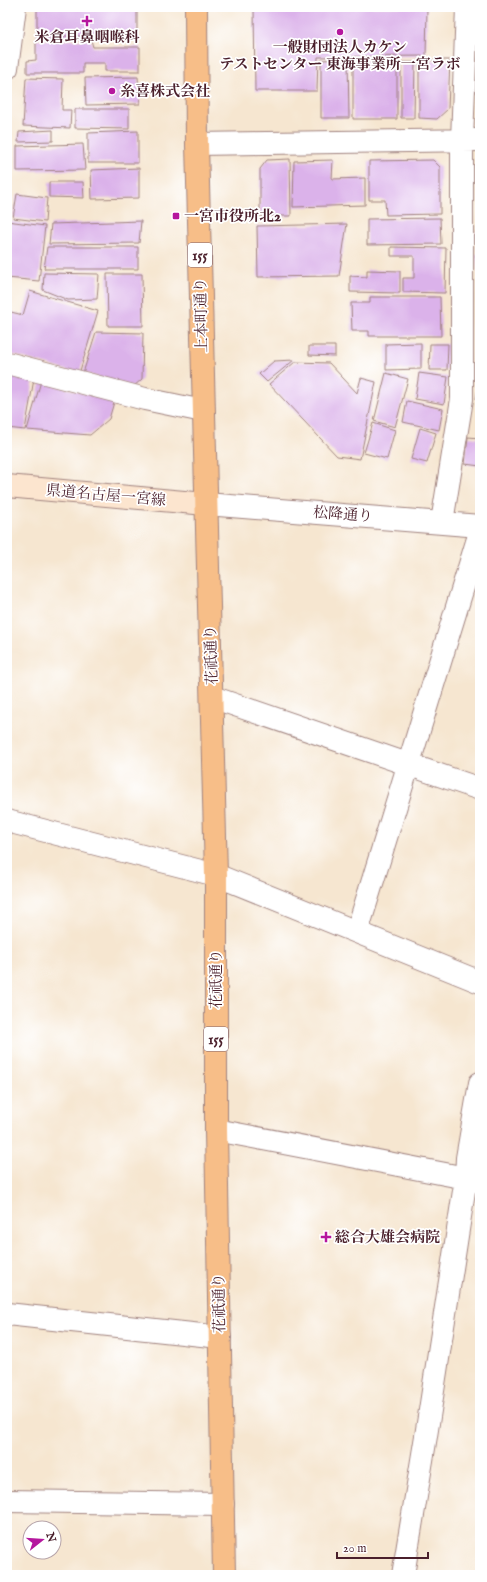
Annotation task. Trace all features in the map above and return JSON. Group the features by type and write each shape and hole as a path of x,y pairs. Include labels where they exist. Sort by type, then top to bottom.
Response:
{"highway":[{"name":"上本町通り","path":"196,7 197,144 206,504"},
{"name":"花祇通り","path":"206,504 216,875 216,1130 224,1575"}],"main road":[{"name":"県道名古屋一宮線","path":"7,486 206,504"}],"street":[{"path":"7,68 15,7"},
{"path":"442,522 462,399 471,140 467,7"},
{"path":"197,144 471,140"},
{"path":"7,363 145,400 203,411"},
{"name":"松降通り","path":"206,504 480,526"},
{"path":"357,932 480,532"},
{"path":"212,697 480,789"},
{"path":"7,821 216,875 480,982"},
{"path":"403,1575 426,1436 473,1180 467,1158 480,1083"},
{"path":"216,1130 473,1180"},
{"path":"7,1314 220,1337"},
{"path":"7,1501 223,1504"}],"building":[{"name":"米倉耳鼻咽喉科","path":"37,7 137,7 137,36 37,36"},
{"name":"一般財団法人カケン テストセンター 東海事業所一宮ラボ","path":"254,7 427,7 426,56 318,57 317,91 255,91"},
{"path":"36,40 91,40 93,47 140,47 140,71 105,71 105,63 83,63 83,73 27,73 27,61 36,60"},
{"path":"348,59 349,118 321,118 321,60"},
{"path":"353,60 397,60 397,119 353,119"},
{"path":"419,60 450,60 448,109 437,119 419,118"},
{"path":"401,62 415,62 414,118 401,118"},
{"name":"糸喜株式会社","path":"138,77 140,104 86,105 85,78"},
{"path":"26,78 63,79 62,110 71,110 70,128 23,126"},
{"path":"75,109 129,109 129,129 75,128"},
{"path":"53,130 53,141 18,142 19,132"},
{"path":"138,131 138,163 88,163 88,133"},
{"path":"83,144 85,170 17,171 17,146"},
{"path":"290,159 291,216 260,216 260,169 267,160"},
{"path":"333,160 332,179 365,178 365,205 293,207 294,161"},
{"path":"433,160 440,167 440,214 386,215 385,200 369,200 369,161"},
{"path":"139,168 139,198 92,199 91,170"},
{"path":"49,182 83,182 84,198 49,197"},
{"path":"17,194 47,198 45,222 13,218"},
{"path":"440,218 441,244 367,245 367,219"},
{"path":"7,221 45,226 39,281 7,278"},
{"path":"141,221 139,243 49,244 51,224"},
{"path":"347,224 339,276 258,277 257,226"},
{"path":"476,231 480,231 480,250 477,250"},
{"path":"47,247 138,247 138,269 44,269"},
{"path":"391,247 446,248 445,293 403,292 403,278 414,278 414,256 391,256"},
{"path":"476,254 480,254 480,280 479,280"},
{"path":"367,270 400,271 400,293 350,292 350,276 367,277"},
{"path":"44,273 99,274 97,299 68,300 43,290"},
{"path":"107,274 142,274 143,326 108,326"},
{"path":"478,285 480,285 480,297 479,297"},
{"path":"30,291 98,311 79,374 7,353 7,311 23,315"},
{"path":"370,297 440,297 441,336 369,336 369,331 352,331 351,303 370,303"},
{"path":"96,332 143,333 142,379 133,387 83,373"},
{"path":"421,343 421,369 386,370 386,344"},
{"path":"430,344 448,344 447,370 429,370"},
{"path":"309,346 335,346 335,356 309,355"},
{"path":"294,360 267,382 259,374 274,361"},
{"path":"295,362 329,363 357,393 361,378 376,382 360,459 337,456 269,384"},
{"path":"7,372 34,379 25,430 7,428"},
{"path":"386,373 408,379 395,427 374,421"},
{"path":"419,373 448,377 444,404 415,399"},
{"path":"41,381 114,402 109,419 90,435 27,430"},
{"path":"480,382 480,400 476,399"},
{"path":"407,401 443,409 439,430 403,422"},
{"path":"373,423 395,430 387,459 364,453"},
{"path":"420,428 436,433 427,463 411,459"},
{"path":"468,437 480,438 480,466 465,464"}],"place":[{"name":"米倉耳鼻咽喉科","path":"87,21"},
{"name":"一般財団法人カケン テストセンター 東海事業所一宮ラボ","path":"340,32"},
{"name":"糸喜株式会社","path":"112,91"},
{"name":"一宮市役所北2","path":"176,216"},
{"name":"総合大雄会病院","path":"326,1237"}]}
